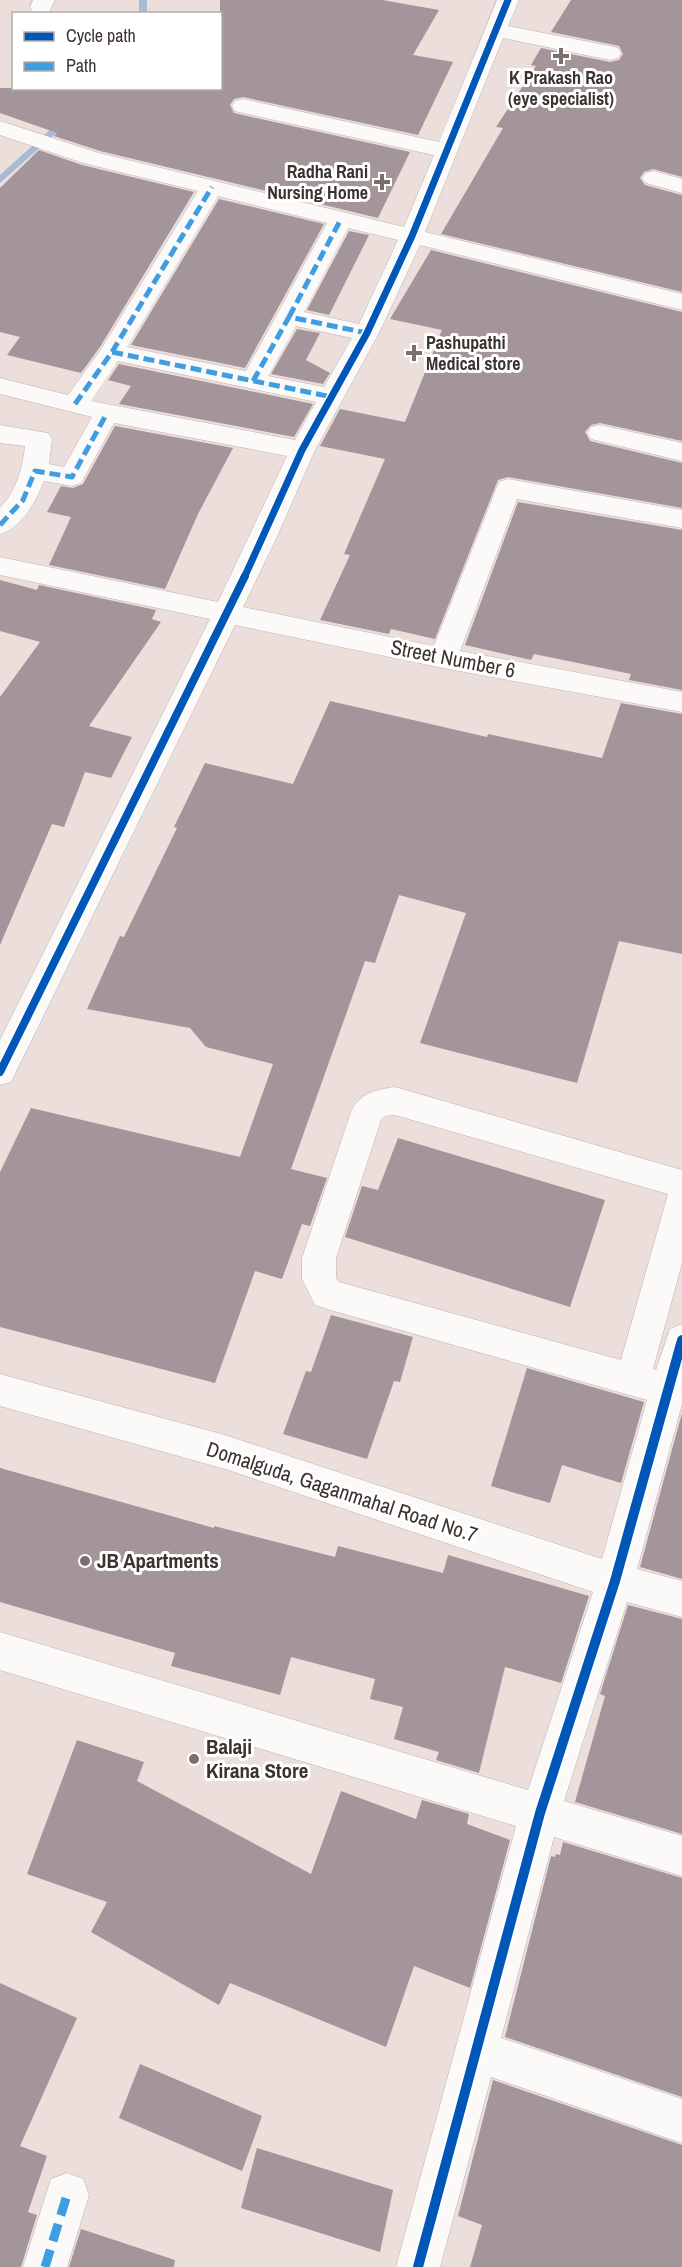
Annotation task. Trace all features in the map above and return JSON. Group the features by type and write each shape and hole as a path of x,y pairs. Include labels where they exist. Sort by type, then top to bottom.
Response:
{"street":[{"path":"0,1072 263,539 302,450 366,333 412,236 508,0"},
{"path":"495,30 610,53"},
{"path":"243,106 447,151"},
{"path":"0,128 91,158 682,302"},
{"path":"654,178 682,186"},
{"path":"75,404 112,352 212,188"},
{"path":"253,381 341,219"},
{"path":"289,317 366,333"},
{"path":"112,352 332,397"},
{"path":"0,386 107,413 302,450"},
{"path":"35,471 72,477 107,413"},
{"path":"600,433 682,452"},
{"path":"0,434 39,439 35,471 12,496 0,525"},
{"path":"443,658 508,488 682,519"},
{"name":"Street Number 6","path":"0,566 443,658 682,702"},
{"path":"650,1384 327,1294 319,1279 319,1258 368,1113 376,1104 395,1101 682,1184"},
{"path":"418,2267 540,1813 615,1581 682,1200"},
{"path":"650,1384 682,1340"},
{"name":"Domalguda, Gaganmahal Road No.7","path":"0,1390 225,1452 615,1581 682,1599"},
{"path":"0,1651 682,1856"},
{"path":"475,2050 682,2121"},
{"path":"45,2267 68,2195"}],"building":[{"path":"220,0 382,0 439,10 413,55 453,62 418,135 243,97 234,99 230,105 234,113 410,152 378,218 100,151 54,136 57,133 0,113 0,88 12,88 12,90 222,90 222,12 220,12"},
{"path":"571,0 682,0 682,177 653,169 644,172 640,178 645,185 682,195 682,292 441,234 503,128 496,127 536,66 531,65 541,48 610,62 619,60 623,54 619,46 551,32"},
{"path":"39,150 82,165 194,192 100,347 81,373 7,355 20,337 0,332 0,188"},
{"path":"219,199 324,224 245,368 131,345"},
{"path":"349,231 369,235 329,315 307,310"},
{"path":"431,250 682,312 682,441 600,423 591,425 585,432 590,441 682,463 682,508 508,477 498,480 435,639 391,629 389,634 320,620 350,555 344,554 385,459 320,446 340,409 405,422 442,330 390,319"},
{"path":"297,329 320,333 306,360 330,373 323,384 271,374"},
{"path":"119,364 313,404 294,437 119,404 131,386 108,380"},
{"path":"115,426 233,448 198,514 165,589 49,565 71,517 47,512 61,486 73,488 83,484"},
{"path":"518,502 682,530 682,690 629,680 631,674 534,654 531,660 465,645"},
{"path":"0,580 37,590 39,585 156,610 152,619 161,622 89,726 132,737 111,778 85,772 64,827 52,824 0,945 0,697 40,642 0,631"},
{"path":"330,701 487,737 488,734 602,758 621,703 682,714 682,954 619,941 577,1083 420,1043 466,913 399,895 375,963 365,961 291,1169 327,1178 310,1226 302,1224 282,1279 255,1271 215,1383 0,1327 0,1172 31,1108 240,1157 273,1064 206,1047 190,1028 87,1009 120,936 124,937 177,828 174,827 205,763 293,784"},
{"path":"398,1138 605,1200 570,1307 345,1237 362,1186 378,1190"},
{"path":"331,1315 413,1337 400,1382 394,1381 367,1459 283,1434 306,1371 311,1372"},
{"path":"527,1368 644,1402 621,1483 562,1465 550,1503 491,1486"},
{"path":"682,1413 682,1579 640,1567"},
{"path":"0,1468 214,1528 214,1526 335,1557 338,1546 443,1573 448,1555 589,1596 561,1683 505,1667 479,1773 436,1760 439,1752 394,1739 403,1707 370,1699 375,1679 291,1657 280,1695 171,1666 175,1653 0,1602"},
{"path":"628,1605 682,1619 682,1834 575,1802 605,1696 600,1694"},
{"path":"77,1740 144,1762 137,1781 311,1874 341,1791 416,1819 422,1800 469,1814 467,1824 510,1840 470,1988 414,1966 386,2047 230,1983 219,2005 91,1932 107,1902 27,1874"},
{"path":"563,1842 682,1878 682,2097 505,2037 551,1856 560,1855"},
{"path":"0,1983 77,2018 20,2146 47,2156 28,2212 37,2215 21,2267 0,2267"},
{"path":"140,2064 262,2116 242,2171 119,2118"},
{"path":"493,2080 682,2145 682,2267 470,2267 482,2225 458,2216"},
{"path":"257,2148 393,2190 380,2252 241,2208"},
{"path":"81,2229 175,2260 174,2267 69,2267"}],"waterway":[{"path":"143,0 143,12"},
{"path":"0,180 66,120"}],"marked path":[{"path":"112,352 212,187"},
{"path":"289,317 341,219"},
{"path":"253,381 289,317 367,333"},
{"path":"75,404 112,352 332,397"},
{"path":"0,525 23,500 35,471 72,477 107,413"},
{"path":"45,2267 67,2195"}],"cycle path":[{"path":"0,1072 263,539 302,450 367,333 412,236 508,0"},
{"path":"418,2267 540,1813 615,1581 682,1340"}],"place":[{"name":"K Prakash Rao (eye specialist)","path":"561,56"},
{"name":"Radha Rani Nursing Home","path":"382,182"},
{"name":"Pashupathi Medical store","path":"414,353"},
{"name":"JB Apartments","path":"85,1561"},
{"name":"Balaji Kirana Store","path":"194,1759"}]}
